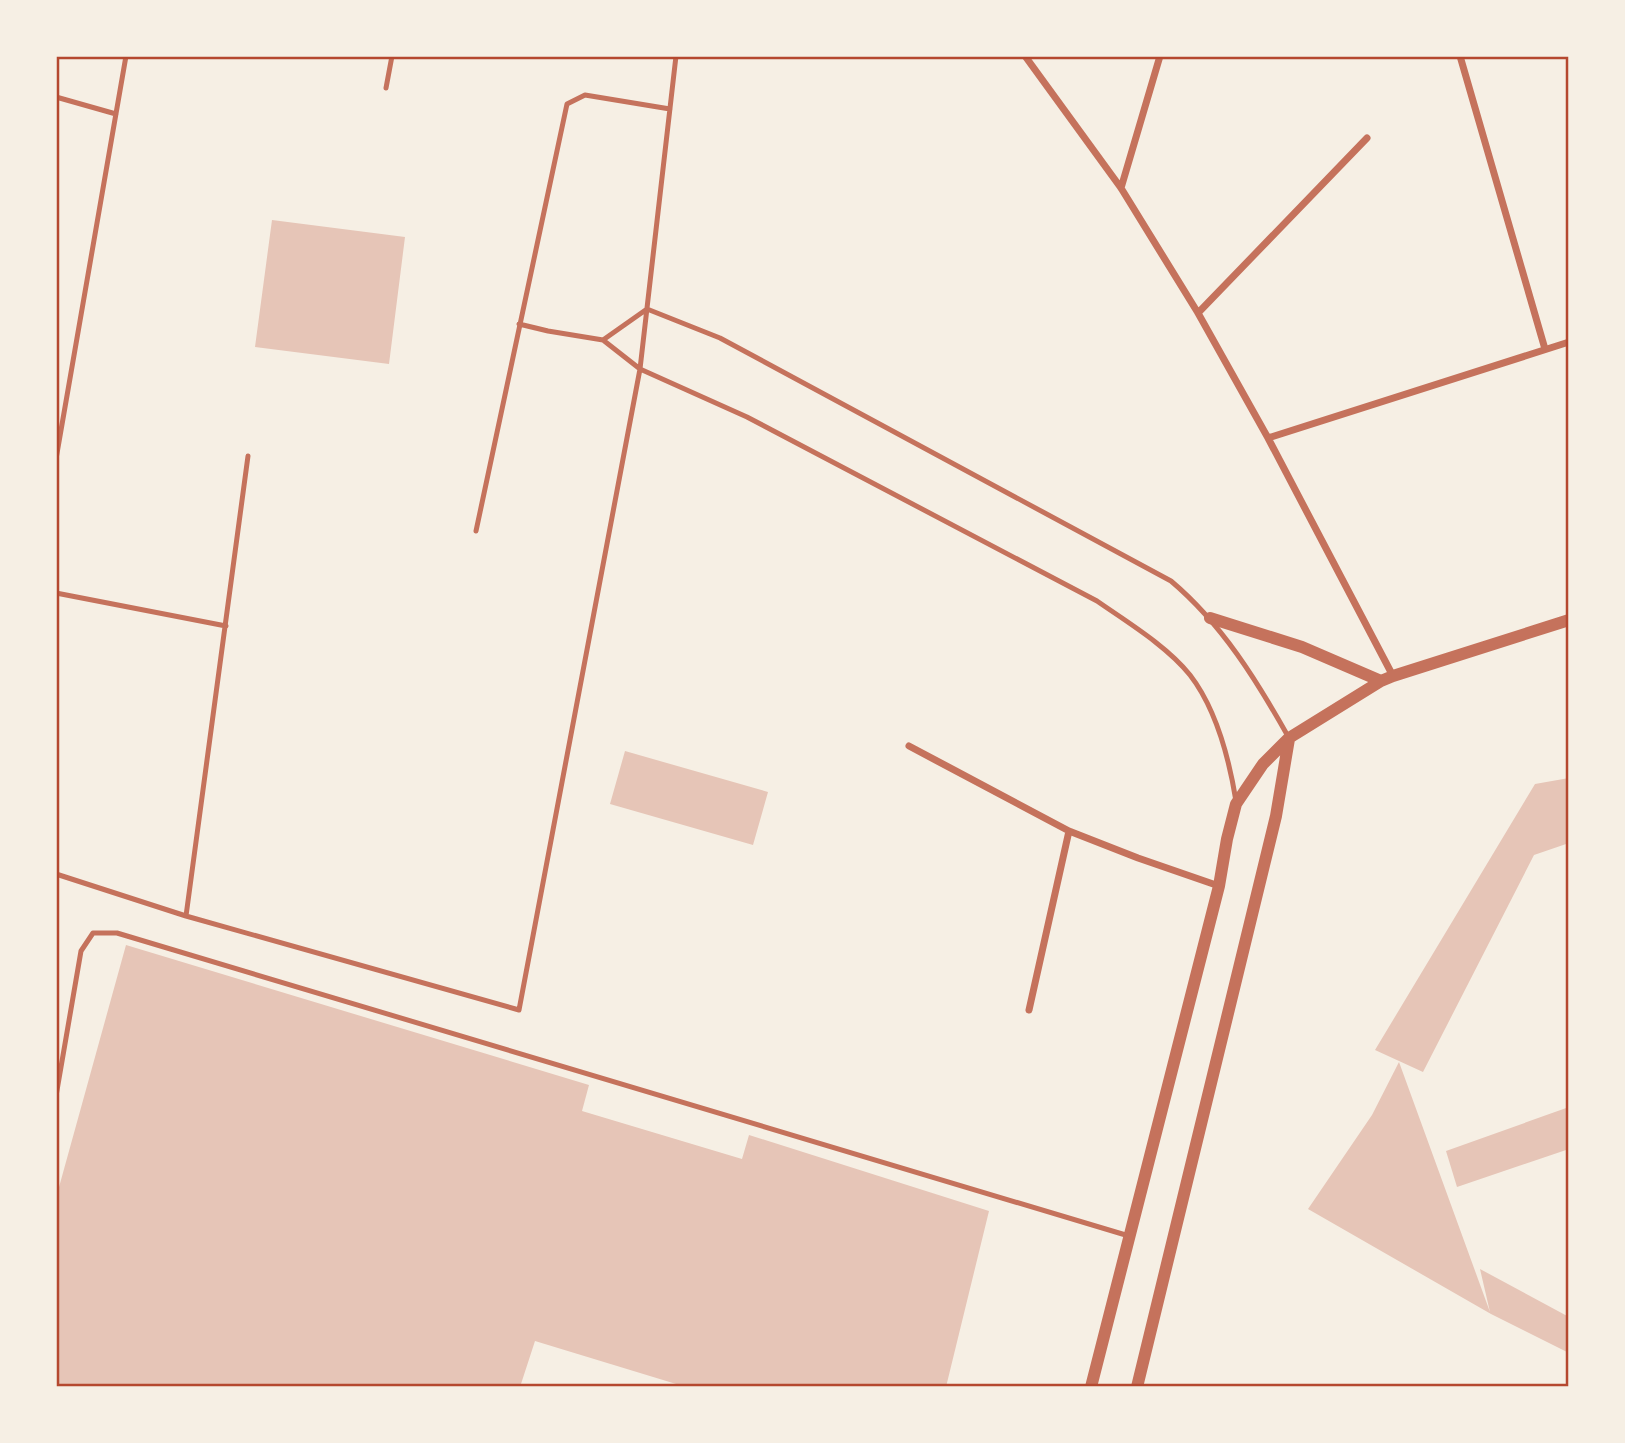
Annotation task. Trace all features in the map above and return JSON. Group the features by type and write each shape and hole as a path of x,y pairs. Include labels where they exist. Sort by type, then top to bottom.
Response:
{"street":[{"path":"1025,56 1121,188 1198,313 1268,438 1387,678"},
{"path":"1121,188 1160,56"},
{"path":"1460,56 1545,349"},
{"path":"1198,313 1367,138"},
{"path":"1268,438 1569,342"},
{"path":"1210,618 1387,678"},
{"path":"1091,1387 1219,886 1236,804 1263,764 1289,738 1387,678 1569,620"},
{"path":"1137,1387 1276,816 1289,738"},
{"path":"909,746 1069,831 1219,886"},
{"path":"1029,1010 1069,831"}],"lane":[{"path":"56,459 126,56"},
{"path":"386,89 392,56"},
{"path":"56,874 186,916 519,1010 640,369 676,56"},
{"path":"476,531 567,104 585,95 670,109"},
{"path":"56,97 116,114"},
{"path":"603,340 647,309"},
{"path":"647,309 720,338 1159,574 1191,598 1210,618 1259,684 1289,738"},
{"path":"519,324 603,340 640,369 771,430 1097,601 1145,633 1189,674 1204,698 1230,763 1236,804"},
{"path":"186,916 248,456"},
{"path":"56,593 226,626"},
{"path":"56,1096 81,951 93,933 117,933 1129,1236"}],"building":[{"path":"272,220 405,237 389,364 255,347"},
{"path":"625,751 768,792 753,845 610,804"},
{"path":"1569,778 1569,843 1534,855 1423,1072 1375,1050 1535,784"},
{"path":"126,945 589,1085 582,1111 742,1159 749,1135 989,1211 946,1387 686,1387 535,1341 520,1387 56,1387 56,1198"},
{"path":"1399,1062 1490,1312 1480,1269 1569,1317 1569,1353 1491,1314 1308,1209 1372,1115"},
{"path":"1569,1107 1569,1149 1457,1187 1446,1151"}]}
